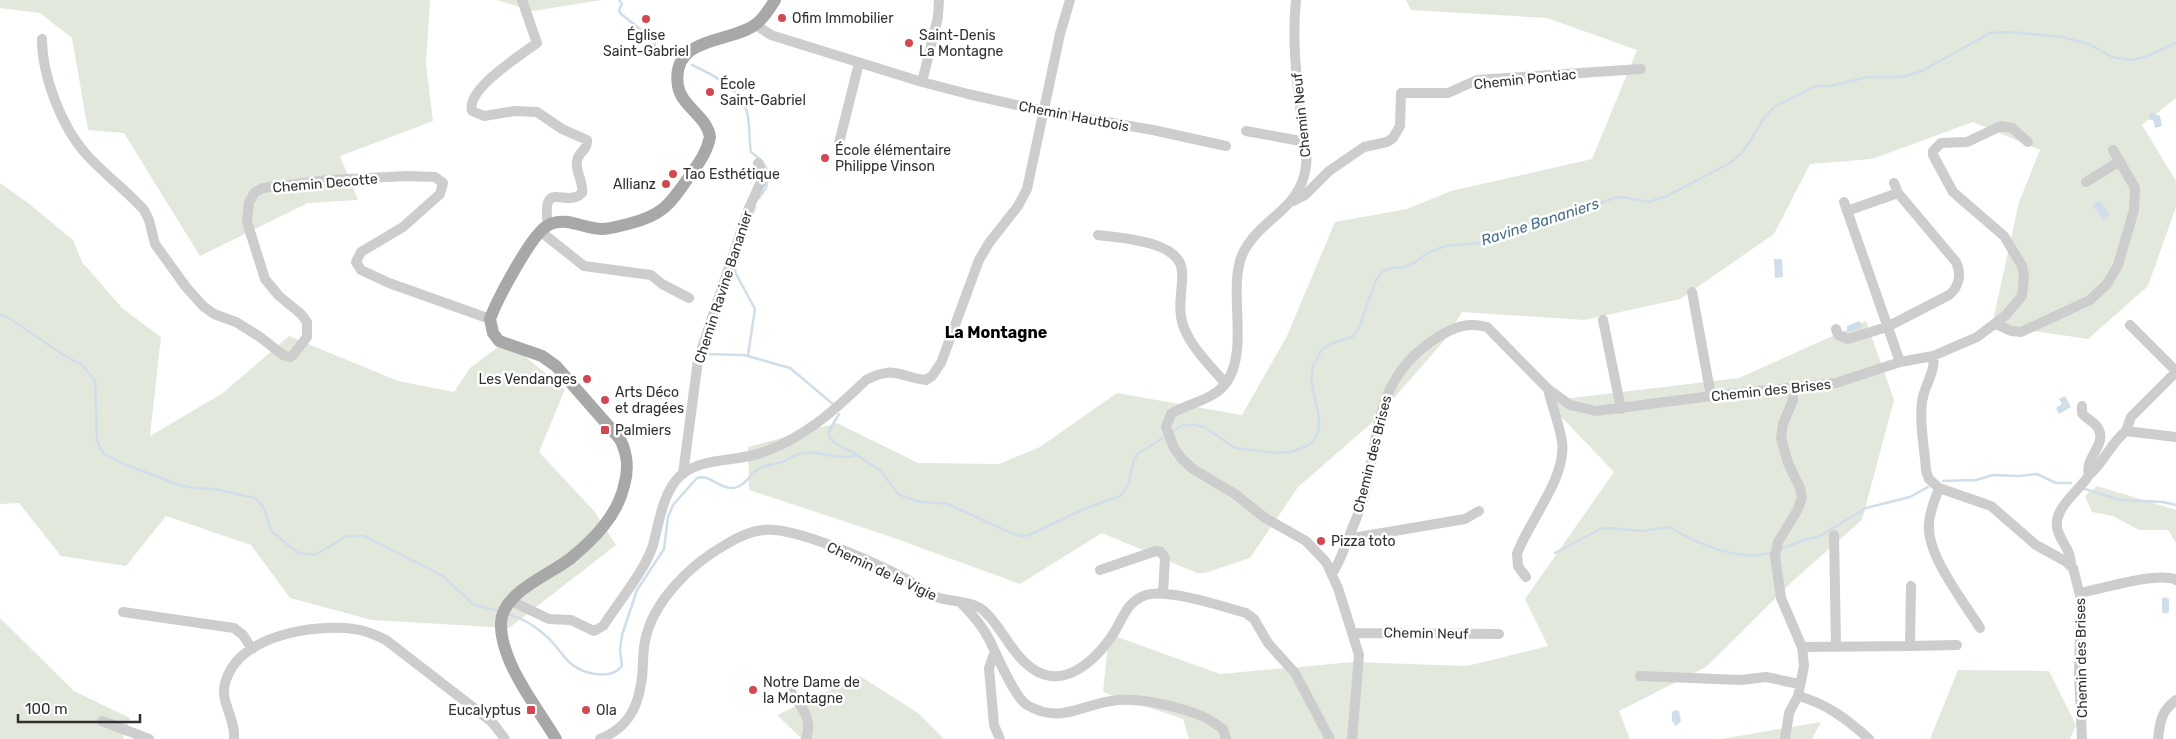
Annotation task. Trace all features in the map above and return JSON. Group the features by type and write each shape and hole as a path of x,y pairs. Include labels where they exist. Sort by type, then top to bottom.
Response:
{"main road":[{"path":"556,739 516,674 505,648 507,608 521,591 570,559 599,531 620,501 627,475 626,450 620,438 556,366 542,356 499,341 493,333 490,319 533,239 544,228 559,221 590,228 610,228 647,219 667,206 703,156 710,138 706,127 679,91 678,75 682,63 690,51 699,45 756,25 775,0"}],"street":[{"path":"522,0 537,43 493,76 471,101 472,111 484,116 515,111 536,112 562,129 587,140 586,148 579,155 577,162 582,193 575,197 556,196 550,199 546,206 544,228 584,266 651,276 689,298"},
{"path":"922,82 938,17 939,0"},
{"path":"507,608 549,619 571,620 591,631 598,630 603,626 647,561 663,508 674,484 683,474 703,463 727,461 759,453 795,438 823,420 866,380 874,375 891,371 923,380 932,376 940,363 979,260 989,243 1018,206 1027,189 1060,34 1070,0"},
{"name":"Chemin Neuf","path":"1225,383 1236,358 1239,270 1242,254 1251,240 1292,202 1303,181 1306,166 1306,142 1297,74 1294,28 1296,0"},
{"name":"Chemin Hautbois","path":"756,25 772,35 922,82 1043,112 1153,130 1226,146"},
{"name":"Chemin Decotte","path":"42,38 45,74 61,112 84,152 144,210 149,220 155,244 202,306 214,314 236,322 260,337 283,355 290,357 293,355 307,336 307,322 301,314 278,296 264,279 247,222 249,202 255,192 264,188 328,180 407,176 436,177 443,183 440,194 403,227 362,252 356,262 358,266 361,270 389,283 490,319"},
{"path":"839,143 859,62"},
{"name":"Chemin Pontiac","path":"1292,202 1305,195 1329,171 1364,147 1388,142 1394,138 1400,126 1400,93 1448,92 1477,80 1641,69"},
{"name":"Chemin des Brises","path":"1332,573 1338,563 1362,502 1387,393 1407,362 1427,344 1450,329 1464,325 1487,327 1548,390 1570,405 1596,411 1711,396 1836,383 1900,362 1933,356 1977,336 1996,324 2015,306 2022,296 2024,286 2022,266 2004,236 1953,192 1942,174 1933,151 1940,144 1967,142 2001,126 2012,128 2028,142"},
{"path":"1246,131 1306,142"},
{"path":"1996,324 2011,331 2021,332 2090,300 2107,284 2118,265 2134,210 2135,188 2113,150"},
{"path":"2086,182 2120,162"},
{"name":"Chemin Ravine Bananier","path":"683,474 698,360 748,210 761,182 762,173 758,163"},
{"path":"1836,329 1838,335 1848,339 1887,327 1948,296 1953,292 1959,280 1959,267 1953,257 1898,193 1894,183"},
{"path":"1898,193 1845,207 1900,362"},
{"path":"1098,235 1138,240 1162,247 1180,262 1182,270 1180,308 1182,323 1194,346 1225,383 1214,394 1170,414 1166,427 1174,448 1193,469 1235,494 1264,518 1301,537 1312,545 1326,562 1332,573 1353,633 1358,656 1352,739"},
{"path":"1692,292 1711,396"},
{"path":"1603,320 1622,409"},
{"path":"2089,475 2097,468 2117,438 2126,431 2131,417 2176,372 2130,325"},
{"path":"1933,356 1935,363 1922,407 1926,471 1929,479 1939,488 1990,506 2036,545 2070,566"},
{"path":"1785,739 1789,713 1798,696 1804,666 1802,646 1781,598 1775,556 1776,546 1797,511 1802,498 1800,488 1788,463 1781,438 1782,424 1793,400 1792,388"},
{"path":"1526,577 1518,566 1517,554 1555,478 1562,455 1562,442 1548,390"},
{"path":"2082,406 2082,414 2095,424 2099,430 2100,437 2091,457 2088,468 2089,475"},
{"path":"2126,431 2176,437"},
{"name":"Chemin des Brises","path":"2082,739 2079,674 2080,594 2076,574 2070,566 2071,556 2058,532 2057,518 2064,504 2083,485 2089,475"},
{"path":"1939,488 1931,510 1928,527 1932,549 1980,628"},
{"path":"1347,540 1465,519 1479,510"},
{"name":"Chemin de la Vigie","path":"600,739 615,733 626,723 635,705 641,685 645,641 663,602 684,577 726,544 757,530 775,530 830,546 907,580 930,595 975,606 984,611 1021,658 1037,672 1055,678 1072,673 1096,655 1110,639 1130,605 1146,595 1163,593 1246,613 1254,619 1268,643 1295,673 1330,739"},
{"path":"1834,535 1836,645"},
{"path":"1100,570 1156,551 1161,552 1165,558 1163,593"},
{"path":"2080,594 2133,581 2166,576 2176,580"},
{"path":"1910,646 1911,586"},
{"path":"960,603 975,617 1016,693 1025,704 1055,715 1113,700 1144,702 1177,708 1206,718 1223,729 1226,739"},
{"path":"123,612 234,628 243,635 252,649"},
{"path":"234,739 234,721 225,703 223,691 226,678 240,659 261,642 285,634 308,630 353,629 370,633 386,640 492,722 505,739"},
{"name":"Chemin Neuf","path":"1353,633 1498,634"},
{"path":"1802,646 1957,645"},
{"path":"994,654 989,674 994,725 1000,739"},
{"path":"1640,676 1741,680 1766,678 1799,684"},
{"path":"791,692 807,714 809,728 806,739"},
{"path":"1798,696 1825,706 1843,717 1869,739"},
{"path":"2158,739 2161,717 2166,708 2176,700"},
{"path":"102,721 149,739"}],"shaded area":[{"path":"0,0 430,0 426,64 433,121 340,156 358,200 308,203 200,256 124,133 88,130 72,38 40,13 0,8"},
{"path":"497,0 602,0 533,11"},
{"path":"1406,0 2176,0 2176,98 2142,125 2176,181 2176,207 2148,286 2088,339 1992,325 2019,202 2040,150 1973,122 1872,159 1810,164 1774,234 1680,299 1584,320 1462,312 1444,341 1374,421 1298,487 1250,558 1205,573 1197,573 1102,533 1020,584 883,534 749,490 748,447 837,423 918,463 999,464 1040,447 1117,393 1242,415 1287,336 1335,222 1407,209 1451,191 1592,159 1637,50 1547,18 1411,10"},
{"path":"2150,112 2160,116 2162,126 2155,128 2154,121 2149,119"},
{"path":"0,183 73,240 82,262 123,309 161,337 150,436 223,393 289,336 398,381 454,392 470,368 506,341 565,389 539,452 594,511 616,545 509,628 372,620 290,598 251,545 166,516 126,566 61,556 19,503 0,504"},
{"path":"2100,201 2110,215 2103,219 2093,206 2095,202"},
{"path":"1774,259 1782,259 1783,277 1775,278"},
{"path":"1859,321 1862,324 1861,328 1850,332 1847,330 1847,326"},
{"path":"1866,321 1894,400 1862,520 1796,578 1706,667 1619,711 1630,739 1189,739 1183,719 1103,692 1109,634 1220,674 1353,662 1467,666 1548,646 1525,599 1614,472 1546,401 1739,378"},
{"path":"2065,396 2071,407 2059,414 2056,408 2062,404 2059,399"},
{"path":"2097,486 2176,510 2176,543 2168,530 2139,530 2113,516 2092,512 2085,496"},
{"path":"2164,597 2169,599 2169,612 2165,614 2162,612 2162,599"},
{"path":"0,618 74,691 130,718 123,739 0,739"},
{"path":"1958,670 2049,671 2076,725 2070,739 1930,739"},
{"path":"860,676 918,713 944,739 802,739 777,715"},
{"path":"1679,711 1681,721 1676,726 1672,721 1672,712"},
{"path":"1821,722 1812,739 1721,739"}],"waterway":[{"path":"619,0 622,4 619,10 621,14 654,40 655,45"},
{"name":"Ravine Bananiers","path":"1170,433 1183,425 1195,425 1204,427 1235,448 1277,453 1291,452 1309,445 1315,439 1319,429 1319,416 1311,380 1313,366 1321,351 1330,344 1352,337 1358,330 1376,280 1383,271 1404,267 1428,253 1445,246 1478,243 1547,217 1572,213 1614,198 1622,197 1649,202 1667,196 1730,163 1743,152 1765,117 1774,107 1815,86 1830,86 1868,77 1902,77 1922,71 1990,33 2011,32 2062,37 2089,44 2112,57 2131,60 2145,57 2176,43"},
{"path":"692,65 727,85 741,99 749,121 751,152 762,161 769,173 766,188 759,198"},
{"path":"750,221 755,207"},
{"path":"737,259 735,272 755,309 748,355"},
{"name":"Ravine Bananiers","path":"0,315 9,318 65,356 82,365 95,381 97,441 103,453 124,464 179,485 214,489 255,498 264,508 271,531 298,553 315,555 347,536 364,536 443,576 474,605 500,611"},
{"path":"705,354 744,355 790,368 834,405"},
{"path":"839,414 828,433 836,444 856,454"},
{"name":"Ravine Bananiers","path":"508,614 532,625 552,641 569,662 581,670 596,674 610,673 617,671 622,666 620,650 622,635 637,590 664,549 668,517 673,505 697,478 707,478 728,488 733,488 743,484 760,468 782,462 803,453 841,457 857,455 880,470 898,494 916,501 948,504 1011,533 1022,536 1029,535 1086,508 1120,496 1128,485 1134,460 1139,453 1166,436"},
{"path":"1943,481 1976,480 1993,475 2019,476 2037,474 2056,483 2071,483"},
{"path":"1780,549 1818,537 1866,508 1910,497 1928,487"},
{"path":"2085,489 2120,500 2163,502 2176,505"},
{"path":"1555,553 1600,529 1642,531 1670,527 1693,540 1720,550 1747,555 1761,555 1773,552"}],"place":[{"name":"Ofim Immobilier","path":"782,18"},
{"name":"Église Saint-Gabriel","path":"646,19"},
{"name":"Saint-Denis La Montagne","path":"909,43"},
{"name":"École Saint-Gabriel","path":"710,92"},
{"name":"École élémentaire Philippe Vinson","path":"825,158"},
{"name":"Tao Esthétique","path":"673,174"},
{"name":"Allianz","path":"666,184"},
{"name":"Les Vendanges","path":"587,379"},
{"name":"Arts Déco et dragées","path":"605,400"},
{"name":"Palmiers","path":"605,430"},
{"name":"Pizza toto","path":"1321,541"},
{"name":"Notre Dame de la Montagne","path":"753,690"},
{"name":"Eucalyptus","path":"531,710"},
{"name":"Ola","path":"586,710"}],"district":[{"name":"La Montagne","path":"996,332"}]}
